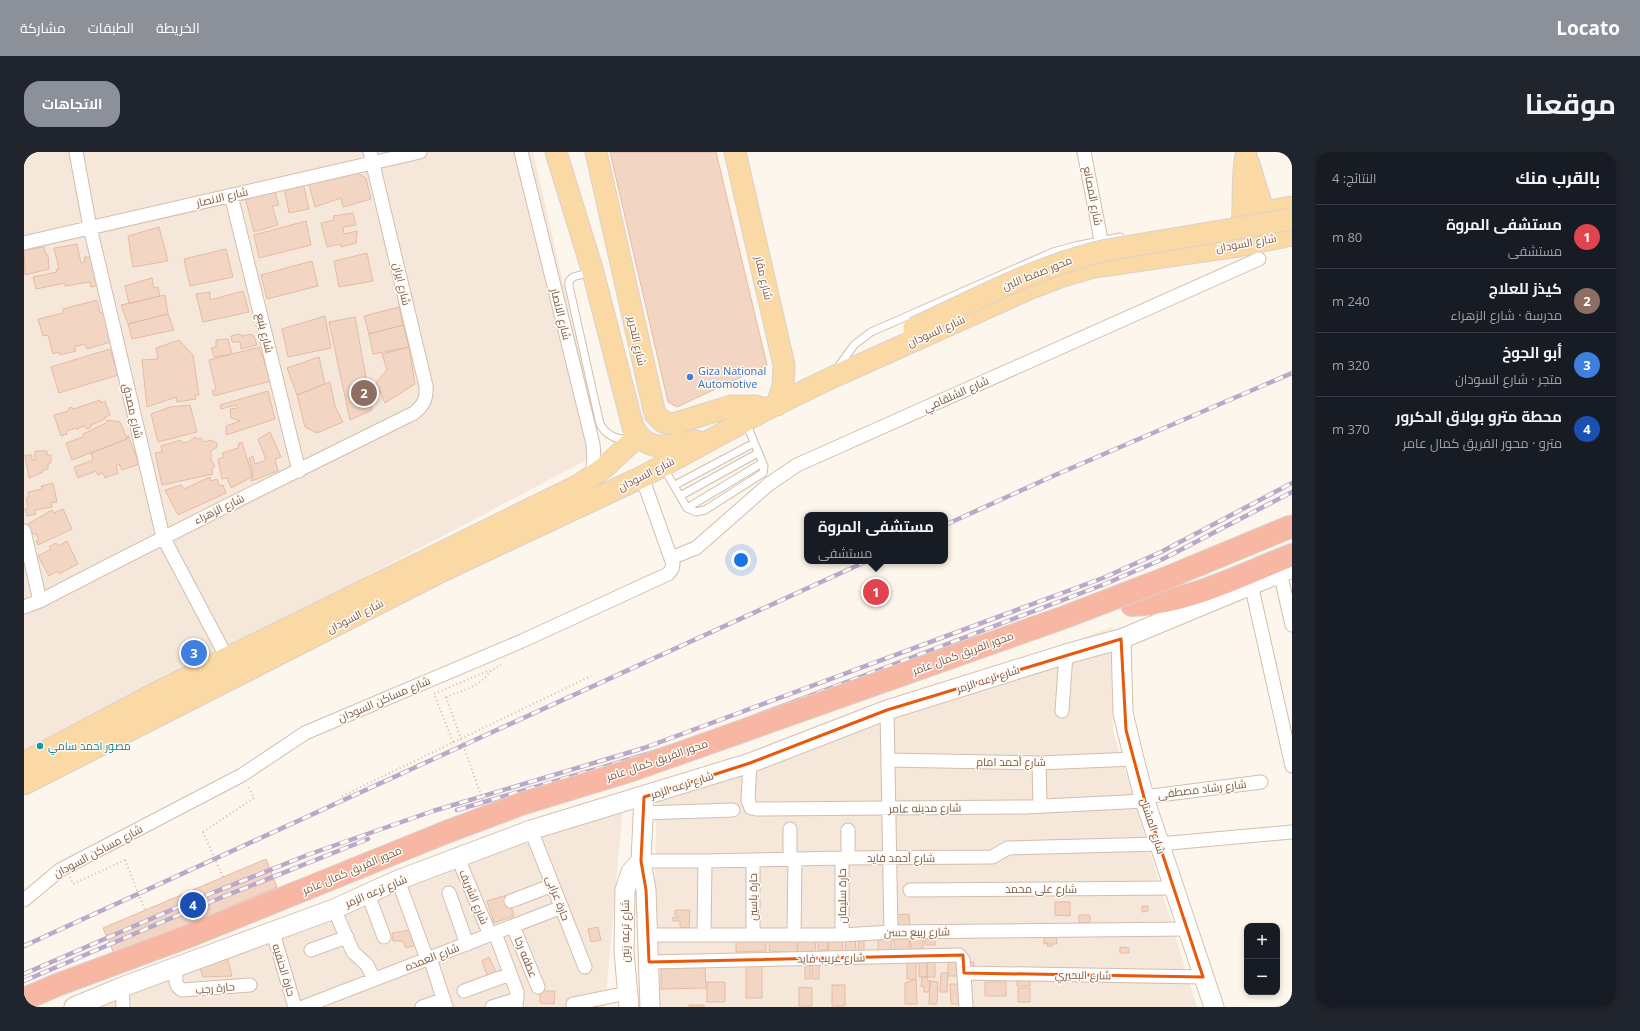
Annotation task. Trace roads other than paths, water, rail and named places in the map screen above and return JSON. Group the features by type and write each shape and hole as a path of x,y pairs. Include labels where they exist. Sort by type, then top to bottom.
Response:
{"highway":[{"name":"محور الفريق كمال عامر","path":"28,1007 534,812 773,732 1132,605 1289,546"},
{"name":"محور الفريق كمال عامر","path":"24,999 192,935 444,833 521,804 657,761 1065,617 1164,579 1289,546"}],"main road":[{"path":"556,152 593,272 630,419 638,436 645,442 654,446 663,447 709,440"},
{"name":"شارع التحرير","path":"596,152 645,348 652,409 658,418 695,430 709,440"},
{"name":"شارع مقار","path":"735,152 784,365 783,386 772,407"},
{"path":"1246,154 1261,205 1264,209 1269,211 1292,207"},
{"path":"1238,246 1243,221 1242,177 1246,154"},
{"path":"1269,211 1283,237"},
{"name":"محور صفط اللبن","path":"841,373 868,349 1058,263 1107,250 1292,218"},
{"path":"593,272 608,250 615,225"},
{"name":"شارع السودان","path":"24,784 444,570 662,467 746,420 841,373 1036,286 1094,267 1238,246 1283,237"},
{"path":"671,421 732,406 772,407"},
{"name":"شارع السودان","path":"24,762 227,658 591,477 616,458 638,436"},
{"name":"شارع ترعه الزمر","path":"74,1007 122,987 273,933 334,909 398,880 531,830 643,805 888,710 1121,638 1251,584 1289,546"},
{"name":"شارع المشتل","path":"1121,638 1123,713 1144,799 1214,1007"},
{"name":"شارع ترعه زنين","path":"643,805 641,860 645,884 650,1007"},
{"name":"شارع ترعه زنين","path":"628,1000 624,952 625,890 631,872 641,860"}],"street":[{"name":"شارع مصدق","path":"76,152 90,227 163,537 227,658"},
{"name":"شارع الانصار","path":"24,243 231,195 372,158 420,152"},
{"name":"شارع الانصار","path":"520,152 593,444 594,460 591,477"},
{"name":"شارع المصانع","path":"1084,152 1101,240"},
{"name":"شارع ايران","path":"372,158 426,386 425,402 414,413"},
{"name":"شارع ينبع","path":"231,195 299,470"},
{"name":"شارع الشلقامي","path":"670,558 696,548 769,484 797,465 1259,259"},
{"name":"شارع الزهراء","path":"24,607 40,601 163,537 414,413"},
{"path":"642,477 670,558"},
{"path":"24,531 40,601"},
{"path":"1289,546 1292,625"},
{"name":"شارع مساكن السودان","path":"24,900 60,870 242,775 304,733 522,641 668,574 672,569 670,558"},
{"path":"1251,584 1292,766"},
{"path":"1062,711 1066,654"},
{"path":"888,710 891,932"},
{"name":"شارع أحمد امام","path":"888,760 1039,763 1134,759"},
{"name":"شارع مدينه عامر","path":"750,763 748,800 751,808 1040,806 1144,799"},
{"path":"1039,763 1040,806"},
{"name":"شارع رشاد مصطفى","path":"1144,799 1261,782"},
{"path":"643,805 733,810"},
{"path":"790,829 793,859 794,934"},
{"name":"حارة عرابى","path":"531,830 554,885 585,967"},
{"name":"حارة سليمان","path":"842,935 845,858 848,830"},
{"name":"شارع أحمد فايد","path":"641,860 705,861 992,857 1008,848 1159,844 1292,832"},
{"name":"شارع الشريف","path":"458,858 510,974 517,992 517,1003"},
{"name":"حارة ياسين","path":"753,860 753,934"},
{"path":"704,935 705,861"},
{"path":"398,880 445,1003 422,1007"},
{"path":"511,900 554,885"},
{"name":"شارع على محمد","path":"910,890 1173,888"},
{"path":"449,893 467,944"},
{"path":"368,894 384,937"},
{"name":"شارع العمده","path":"303,1007 333,1002 374,979 562,907"},
{"path":"334,909 353,952 367,965 374,979"},
{"name":"عطفه رخا","path":"513,926 538,987"},
{"name":"شارع ربيع حسن","path":"648,935 842,935 891,932 1187,929"},
{"name":"حارة الحنفيه","path":"273,933 295,1007"},
{"path":"311,950 347,937"},
{"name":"شارع غريب فايد","path":"649,962 959,955 963,958 966,1007"},
{"name":"حارة رجب","path":"177,967 175,981 176,985 182,990 250,985"},
{"name":"شارع البحيري","path":"964,973 1203,977"},
{"path":"464,991 510,974"},
{"path":"122,987 123,1007"},
{"path":"573,1004 628,1000"},
{"path":"492,1007 517,1003"}],"lane":[{"path":"1202,226 1243,221"},
{"path":"841,373 846,355 871,332 1032,260 1075,246 1101,240 1124,237"},
{"path":"593,272 573,277 569,283 600,424 604,431 615,438 626,439 638,436"},
{"path":"662,467 675,485 687,508 696,512 705,510 761,476 764,470 746,420"},
{"path":"675,485 754,443"},
{"path":"680,496 758,453"},
{"path":"687,508 762,463"}],"railway":[{"path":"948,524 1053,476 1292,373"},
{"path":"24,974 192,901 310,854 433,811 644,748 1103,578 1161,552 1292,483"},
{"path":"457,810 681,744 1105,584 1163,559 1292,492"},
{"path":"24,946 860,564"},
{"path":"24,981 195,908 368,839"}],"place":[{"name":"Giza National Automotive","path":"690,377"},
{"name":"كيذز للعلاج","path":"364,393"},
{"name":"مستشفى المروة","path":"876,592"},
{"name":"أبو الجوخ","path":"194,653"},
{"name":"مصور احمد سامي","path":"40,746"},
{"name":"محطة مترو بولاق الدكرور","path":"193,905"}]}
